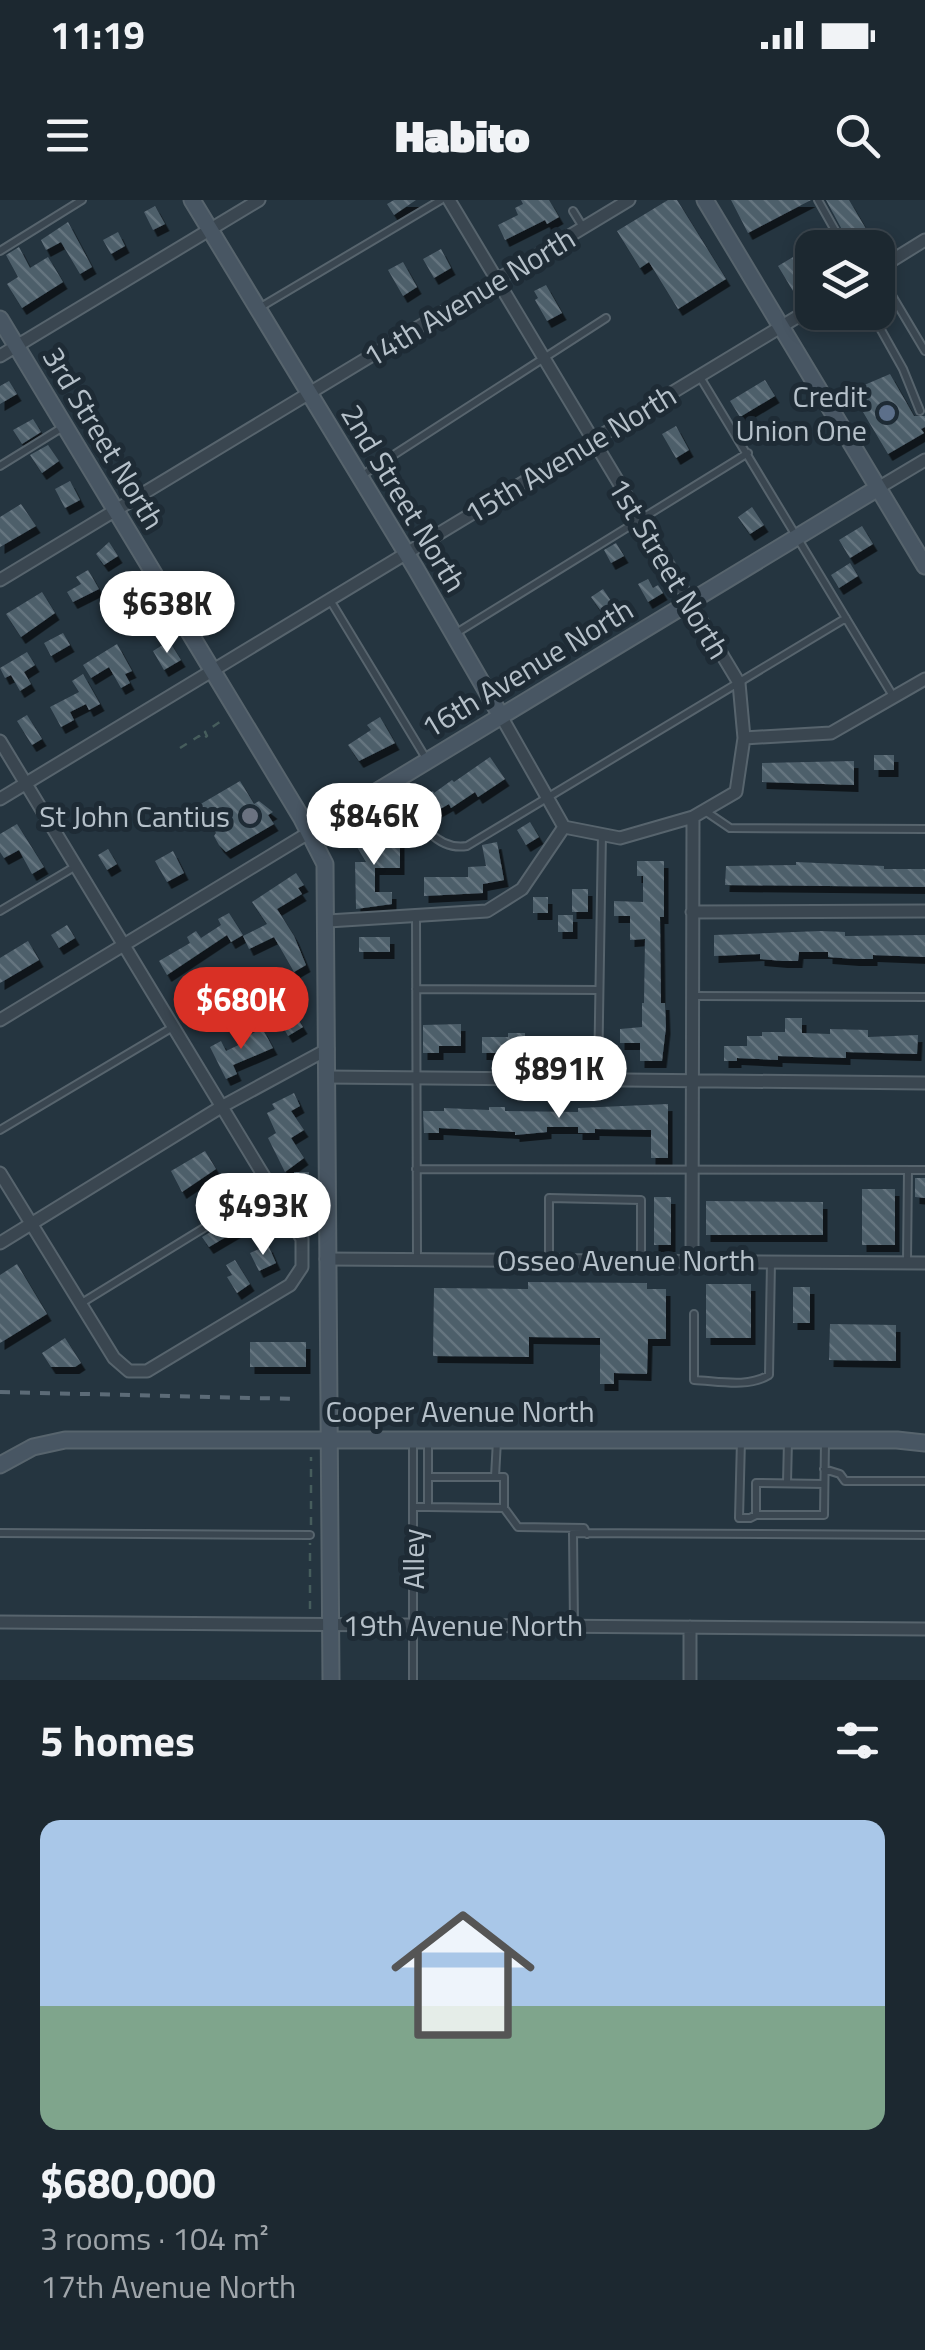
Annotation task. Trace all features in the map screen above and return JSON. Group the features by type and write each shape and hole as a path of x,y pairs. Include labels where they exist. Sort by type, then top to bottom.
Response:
{"street":[{"name":"2nd Street North","path":"192,200 407,554 564,827"},
{"path":"0,356 259,200"},
{"name":"1st Street North","path":"445,200 739,683 744,738 736,792 698,814"},
{"name":"14th Avenue North","path":"0,580 629,200"},
{"path":"705,200 925,566"},
{"path":"895,260 925,240"},
{"name":"15th Avenue North","path":"0,799 795,318"},
{"name":"3rd Street North","path":"0,319 326,864 331,1680"},
{"path":"878,488 925,460"},
{"name":"16th Avenue North","path":"0,1020 878,488"},
{"path":"744,738 831,733 925,679"},
{"path":"0,741 302,1240 302,1267 290,1285 147,1371 129,1371 114,1358 0,1173"},
{"path":"328,921 487,910 522,889 564,827 620,838 698,814 692,912 692,1260"},
{"path":"692,912 925,911"},
{"path":"0,1244 221,1107 328,1049"},
{"path":"327,1077 925,1083"},
{"name":"Osseo Avenue North","path":"326,1259 925,1262"},
{"name":"Cooper Avenue North","path":"0,1465 50,1441 925,1440"},
{"name":"19th Avenue North","path":"0,1622 925,1629"},
{"path":"690,1627 690,1680"}],"lane":[{"path":"0,252 82,200"},
{"path":"258,308 445,200"},
{"path":"601,200 609,212"},
{"path":"818,200 835,230"},
{"path":"573,211 583,228"},
{"path":"895,300 925,352"},
{"path":"360,477 606,318"},
{"path":"881,330 920,411"},
{"path":"700,376 894,697"},
{"path":"0,466 65,426"},
{"path":"452,636 748,453"},
{"path":"330,600 428,761"},
{"path":"394,781 437,843 452,849 466,846 846,618"},
{"path":"698,814 730,828 925,829"},
{"path":"598,1080 602,834"},
{"path":"0,912 76,866"},
{"path":"416,915 417,1259"},
{"path":"416,989 599,990"},
{"path":"691,996 925,997"},
{"path":"0,1130 174,1027"},
{"path":"416,1169 925,1170"},
{"path":"907,1262 908,1170"},
{"path":"80,1304 270,1188"},
{"path":"549,1260 549,1198 641,1200 641,1260"},
{"path":"694,1314 694,1380 742,1382 769,1375 771,1261"},
{"path":"421,1438 428,1477 428,1508"},
{"name":"Alley","path":"413,1680 413,1508 421,1438"},
{"path":"495,1476 496,1438"},
{"path":"741,1439 740,1518 756,1514 824,1515 825,1440"},
{"path":"787,1483 788,1440"},
{"path":"824,1469 840,1474 844,1481 925,1481"},
{"path":"428,1477 504,1477 504,1508 518,1527 584,1528 587,1534"},
{"path":"756,1514 756,1483 824,1484"},
{"path":"413,1508 504,1508"},
{"path":"0,1532 310,1534"},
{"path":"574,1626 573,1534 925,1535"}],"path":[{"path":"180,748 198,736 201,740 207,736 205,732 224,719"}],"building":[{"path":"394,200 416,200 394,215 387,204"},
{"path":"521,200 549,200 559,217 505,240 498,225 518,215 515,208 523,204"},
{"path":"668,200 677,200 726,279 678,309 649,262 640,268 617,231"},
{"path":"731,200 811,200 748,233"},
{"path":"826,200 849,200 867,230 842,230"},
{"path":"155,206 165,224 153,230 144,212"},
{"path":"68,222 92,267 80,274 61,242 46,250 41,240"},
{"path":"118,232 125,246 111,254 103,240"},
{"path":"19,247 30,268 48,257 63,282 22,308 7,284 18,277 6,255"},
{"path":"441,249 451,268 434,278 423,259"},
{"path":"795,256 795,290 793,291 778,266"},
{"path":"403,262 417,287 403,296 388,270"},
{"path":"546,285 562,313 547,321 534,291"},
{"name":"Credit Union One","path":"890,374 914,416 925,416 925,427 921,429 924,433 888,454 854,397 862,392 862,386"},
{"path":"765,380 775,396 740,417 730,401"},
{"path":"9,381 17,394 0,404 0,386"},
{"path":"33,419 41,432 22,444 13,430"},
{"path":"676,426 689,450 676,458 662,434"},
{"path":"48,445 59,461 42,473 30,455"},
{"path":"70,481 80,500 65,508 55,489"},
{"path":"21,504 36,526 0,547 0,517"},
{"path":"752,507 764,525 750,534 738,517"},
{"path":"862,526 873,544 850,558 839,540"},
{"path":"109,542 118,556 104,565 96,554"},
{"path":"616,543 624,556 611,563 604,550"},
{"path":"850,563 858,576 839,588 831,575"},
{"path":"88,570 99,589 73,602 67,592 81,584 76,577"},
{"path":"648,579 653,588 658,585 663,593 648,602 638,584"},
{"path":"130,582 138,595 123,605 115,591"},
{"path":"603,589 617,610 606,618 591,597"},
{"path":"42,592 55,613 21,637 6,614"},
{"path":"63,633 70,645 51,656 44,643"},
{"path":"169,641 181,660 164,670 153,651"},
{"path":"117,644 132,671 125,674 130,683 121,688 109,667 91,678 83,665"},
{"path":"27,652 35,665 24,672 31,684 20,691 11,675 5,678 0,668"},
{"path":"83,674 100,704 89,710 86,704 70,712 74,720 61,727 50,707 79,692 72,681"},
{"path":"27,715 42,739 32,745 17,721"},
{"path":"380,717 395,743 359,761 348,745 371,730 367,725"},
{"path":"874,755 894,755 894,770 874,770"},
{"path":"490,757 505,779 478,797 475,792 451,808 449,804 426,817 417,805 422,802 420,798 454,782"},
{"path":"854,761 854,785 762,782 762,763"},
{"name":"St John Cantius","path":"240,781 254,804 259,801 273,812 268,815 274,824 226,852 199,805"},
{"path":"406,812 419,831 410,836 398,816"},
{"path":"530,822 539,837 526,845 517,830"},
{"path":"17,824 44,867 32,874 19,850 4,858 0,852 0,834"},
{"path":"370,828 381,846 400,835 400,868 375,868 375,892 392,892 392,904 356,909 355,862 366,862 352,839"},
{"path":"497,842 504,880 483,884 483,893 424,896 424,877 468,877 468,867 486,866 482,845"},
{"path":"108,849 117,864 107,870 98,855"},
{"path":"173,851 184,873 167,882 155,861"},
{"path":"637,861 664,861 661,1003 665,1003 666,1027 662,1061 640,1061 640,1043 620,1043 620,1029 642,1027 645,939 630,940 630,916 614,916 614,901 643,902 643,876 637,876"},
{"path":"796,862 925,869 925,887 725,885 726,866"},
{"path":"296,873 304,885 298,888 302,894 277,909 306,965 294,972 274,937 249,949 243,936 267,924 252,902"},
{"path":"572,889 588,889 588,912 572,912"},
{"path":"533,897 548,897 548,913 533,913"},
{"path":"229,913 243,935 231,942 227,935 167,975 159,961 190,943 187,937 196,931 201,938 221,925 218,919"},
{"path":"558,915 573,915 573,932 558,932"},
{"path":"67,925 75,938 59,948 51,935"},
{"path":"845,932 845,936 925,935 925,957 873,955 873,959 855,959 828,957 828,952 799,952 798,961 783,961 760,959 760,954 714,956 714,935"},
{"path":"359,937 390,937 390,952 359,952"},
{"path":"28,941 39,960 0,983 0,958"},
{"path":"287,1001 303,1027 288,1036 273,1009"},
{"path":"785,1018 802,1018 802,1033 830,1034 830,1029 868,1030 868,1037 918,1035 917,1054 846,1052 846,1058 778,1056 778,1060 724,1061 724,1046 747,1046 747,1036 762,1036 762,1032 785,1032"},
{"path":"461,1024 461,1046 439,1046 439,1053 423,1053 423,1025"},
{"path":"262,1028 273,1048 233,1065 237,1074 226,1079 210,1047 221,1041 226,1051"},
{"path":"508,1033 525,1033 530,1053 482,1053 482,1037 508,1037"},
{"path":"556,1037 592,1039 591,1057 556,1059"},
{"path":"294,1093 300,1106 291,1111 304,1130 291,1138 304,1158 285,1172 268,1138 276,1133 267,1113 275,1109 272,1104"},
{"path":"668,1104 668,1158 651,1158 651,1130 595,1129 595,1133 578,1133 578,1127 547,1127 547,1132 515,1135 439,1128 439,1133 424,1133 423,1111 444,1108 578,1112 578,1108"},
{"path":"205,1151 216,1169 182,1192 171,1171"},
{"path":"294,1172 309,1172 309,1191 294,1191"},
{"path":"915,1178 925,1178 925,1198 915,1197"},
{"path":"862,1189 895,1189 895,1245 862,1245"},
{"path":"654,1197 671,1197 671,1245 654,1245"},
{"path":"706,1201 823,1202 823,1235 706,1235"},
{"path":"237,1216 243,1227 209,1247 202,1237"},
{"path":"268,1245 276,1263 259,1271 250,1253"},
{"path":"235,1260 250,1284 237,1293 227,1277 232,1275 226,1265"},
{"path":"17,1264 47,1314 0,1343 0,1275"},
{"path":"528,1282 647,1283 647,1289 666,1289 666,1339 648,1339 647,1374 614,1373 614,1384 600,1384 600,1338 529,1337 529,1357 433,1356 434,1288 528,1289"},
{"path":"706,1284 751,1284 751,1338 706,1338"},
{"path":"793,1287 810,1287 810,1323 793,1323"},
{"path":"830,1324 896,1325 896,1361 829,1360"},
{"path":"65,1338 81,1363 75,1367 51,1367 42,1353"},
{"path":"250,1342 306,1342 306,1367 250,1367"}],"railway":[{"path":"0,1392 297,1399"}],"place":[{"name":"Credit Union One","path":"887,413"},
{"name":"St John Cantius","path":"250,816"}]}
